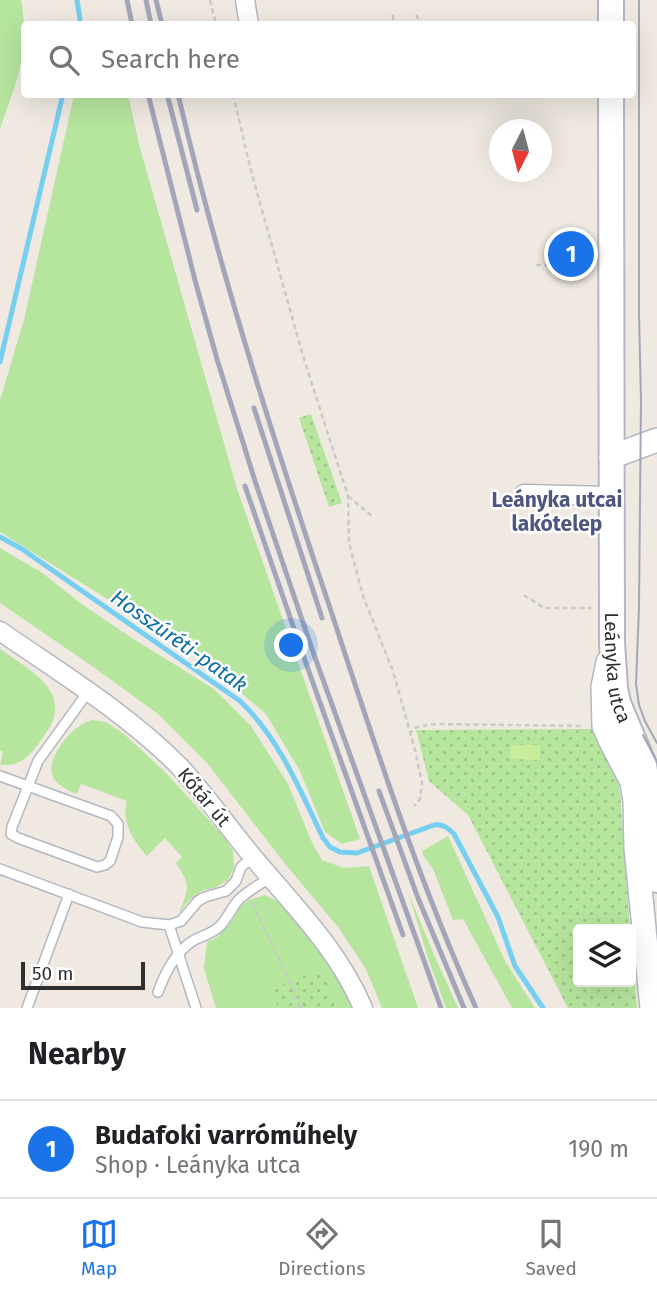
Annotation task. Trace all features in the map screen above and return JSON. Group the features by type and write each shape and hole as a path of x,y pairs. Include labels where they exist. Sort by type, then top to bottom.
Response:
{"main road":[{"path":"611,0 611,21"},
{"name":"Leányka utca","path":"611,98 612,643 618,703 644,765 652,815"},
{"path":"657,757 652,815 657,880"}],"street":[{"path":"245,0 248,21"},
{"path":"611,457 657,440"},
{"path":"524,495 611,496"},
{"name":"Kőtár út","path":"0,631 138,729 177,765 329,947 363,1008"},
{"path":"612,643 603,687 604,726 632,782 652,1008"}],"lane":[{"path":"0,776 27,785 111,816 118,824 118,838 110,861 97,867 11,834 27,785 38,761 88,692"},
{"path":"0,869 142,922 169,925 181,921 198,901 226,891 236,881 242,867 253,857"},
{"path":"158,992 163,977 179,953 194,940 219,927 236,901 271,877"},
{"path":"27,1008 69,894"},
{"path":"169,925 196,1008"}],"path":[{"path":"210,0 215,21"},
{"path":"393,15 393,21"},
{"path":"416,15 419,21"},
{"path":"234,98 251,171 299,342 348,496 349,543 363,596 393,671 410,735 422,783 420,799 414,806"},
{"path":"536,265 547,265"},
{"path":"575,265 599,265"},
{"path":"348,496 372,516"},
{"path":"524,595 544,608 612,608"},
{"path":"410,735 413,729 420,726 436,724 604,726"},
{"path":"248,894 300,1008"}],"green space":[{"path":"0,0 21,0 24,21 21,21 21,62 0,129"},
{"path":"73,98 129,98 140,148 237,489 360,839 342,844 325,832 300,771 266,714 212,668 176,642 0,532 0,400 24,320"},
{"path":"311,414 342,503 329,507 299,418"},
{"path":"0,548 41,572 132,638 214,689 251,726 288,784 322,860 344,868 369,866 418,1008 382,1008 366,969 338,927 207,763 158,714 0,603"},
{"path":"0,649 44,683 53,696 55,706 52,723 34,750 25,759 8,765 0,765 3,752 0,750"},
{"path":"92,720 106,722 124,734 167,774 225,838 233,851 234,868 228,880 214,888 203,890 188,901 179,913 187,887 176,863 182,857 165,838 147,856 137,844 127,823 127,801 81,784 77,794 61,786 53,776 51,770 54,756 63,743 77,728"},
{"path":"592,729 617,778 620,793 630,924 573,924 573,987 635,987 637,1008 568,1008 468,815 429,781 416,730"},
{"path":"510,745 540,745 540,760 510,759"},
{"path":"448,836 505,961 535,1008 512,1008 463,919 453,920 433,869 422,851"},
{"path":"408,892 435,957 458,1008 446,1008"},
{"path":"265,895 282,904 324,957 352,1008 216,1008 204,968 207,942 217,937 230,924 240,907 249,900"},
{"path":"323,968 336,1008 278,1008 272,989"}],"waterway":[{"name":"Hosszúréti-patak","path":"77,0 80,21"},
{"name":"Hosszúréti-patak","path":"0,362 62,98"},
{"name":"Hosszúréti-patak","path":"0,537 22,549 240,701 277,748 330,847 340,852 357,853 434,825 450,830 498,917 515,966 543,1008"}],"tram line":[{"path":"639,0 641,400 636,684 639,705 657,743"},
{"path":"643,735 657,762"}],"railway":[{"path":"127,0 131,21"},
{"path":"146,0 150,21"},
{"path":"156,0 161,21"},
{"path":"149,98 196,284 255,481 312,649 441,1008"},
{"path":"168,98 197,210"},
{"path":"179,98 229,290 289,483 398,812 435,911 476,1008"},
{"path":"254,408 322,618"},
{"path":"245,486 403,935"},
{"path":"379,791 418,898 464,1008"}],"place":[{"name":"Budafoki varróműhely","path":"571,254"}],"district":[{"name":"Leányka utcai lakótelep","path":"557,512"}]}
